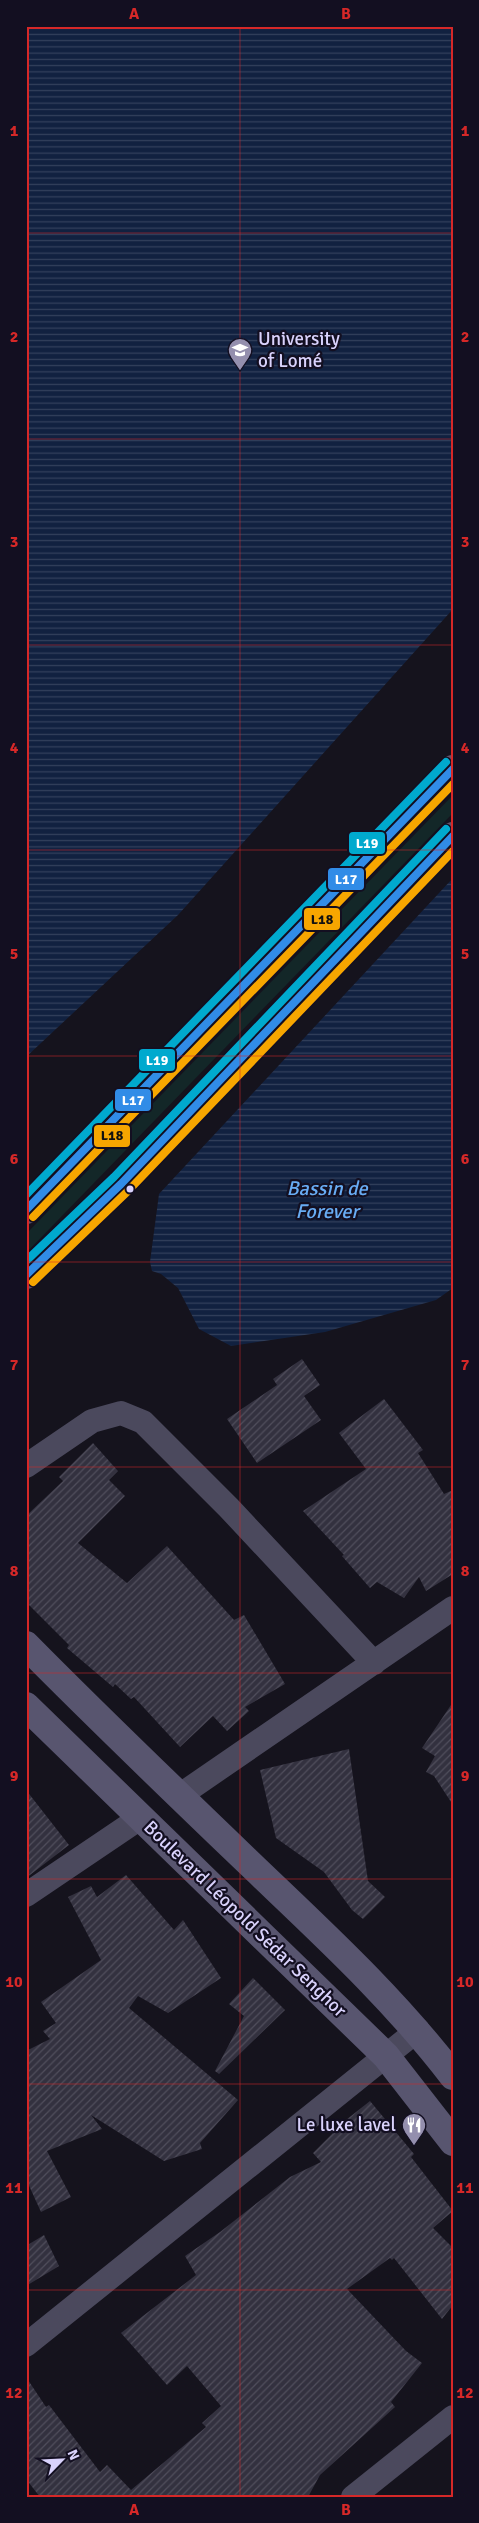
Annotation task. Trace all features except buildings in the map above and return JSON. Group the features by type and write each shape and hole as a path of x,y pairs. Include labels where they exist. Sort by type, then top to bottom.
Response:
{"highway":[{"path":"26,1210 453,769"},
{"path":"26,1275 121,1184 453,836"}],"main road":[{"path":"26,1645 135,1755 369,1977 418,2030 453,2076"},
{"name":"Boulevard Léopold Sédar Senghor","path":"26,1706 386,2056 453,2142"}],"street":[{"path":"26,1466 92,1421 121,1413 143,1422 229,1508 374,1663"},
{"path":"179,1796 453,1608"},
{"path":"26,1895 140,1818"},
{"path":"26,2345 418,2030"},
{"path":"353,2497 453,2417"}],"green space":[{"path":"453,795 453,813 26,1253 27,1233"}],"water":[{"name":"University of Lomé","path":"26,26 453,26 453,609 178,915 26,1057"},
{"name":"Bassin de Forever","path":"453,878 453,1288 436,1300 325,1332 231,1346 199,1329 178,1288 161,1274 152,1271 150,1262 159,1194"}],"transit line":[{"name":"L19","path":"26,1195 446,762"},
{"name":"L17","path":"26,1210 453,769"},
{"name":"L18","path":"33,1217 453,784"},
{"name":"L19","path":"26,1261 114,1177 446,829"},
{"name":"L17","path":"26,1275 121,1184 453,836"},
{"name":"L18","path":"33,1282 128,1191 453,851"}],"place":[{"name":"University of Lomé","path":"240,371"},
{"name":"Le luxe lavel","path":"414,2146"}]}
